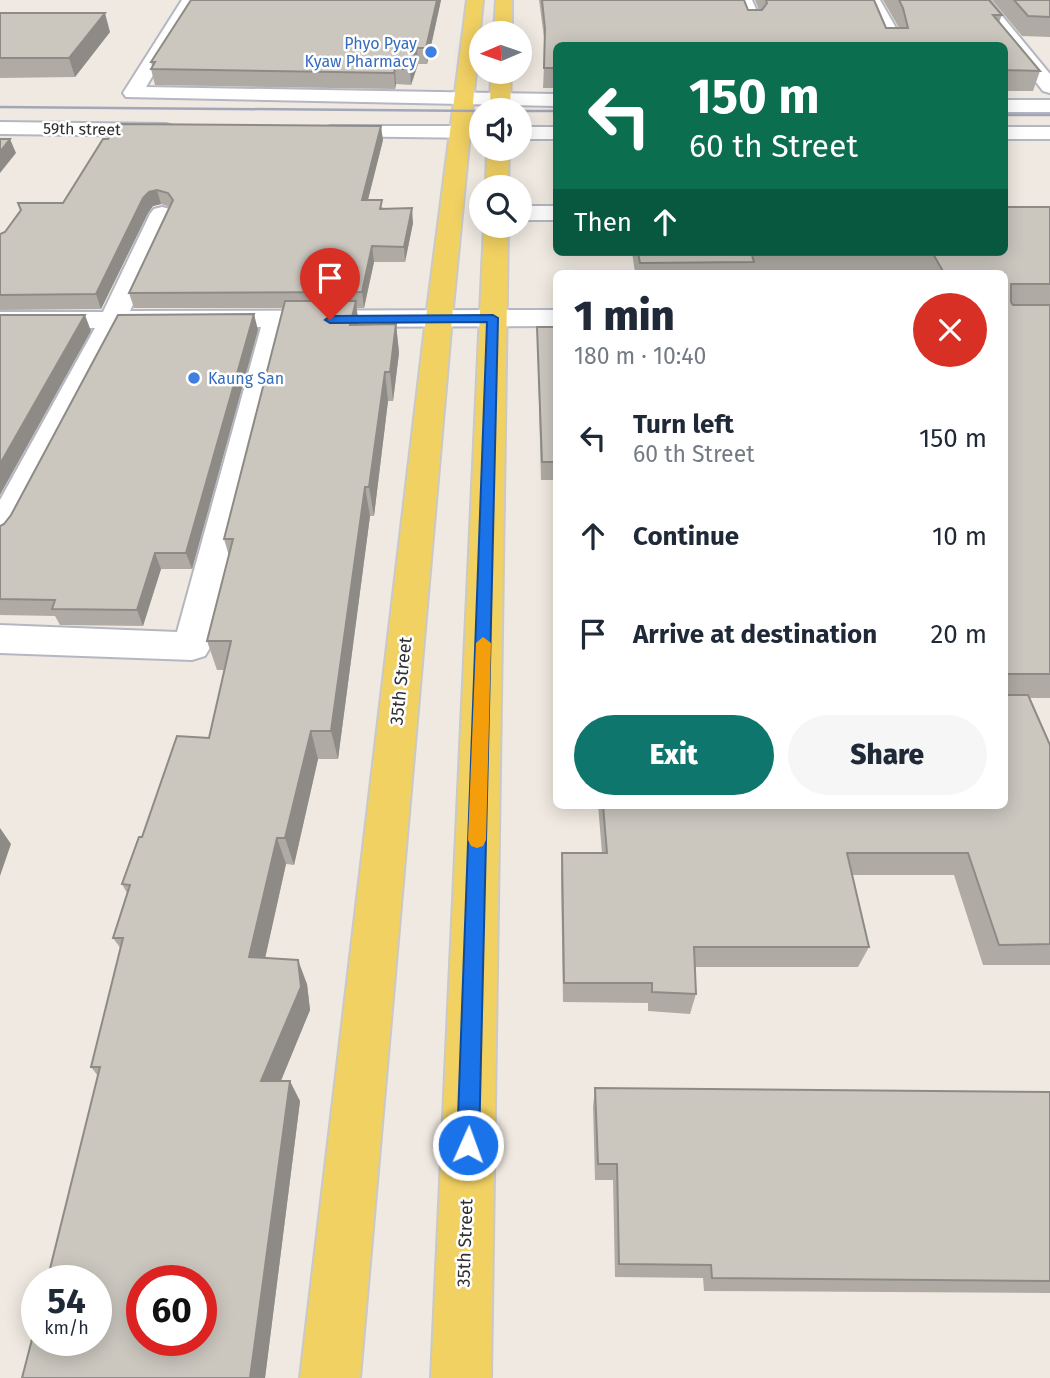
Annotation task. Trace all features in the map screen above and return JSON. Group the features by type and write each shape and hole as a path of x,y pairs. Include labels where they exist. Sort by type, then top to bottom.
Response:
{"main road":[{"name":"35th Street","path":"469,127 463,98 475,0"},
{"path":"503,21 504,0"},
{"name":"35th Street","path":"330,1378 439,318 469,138"},
{"name":"35th Street","path":"461,1378 496,238"}],"street":[{"path":"190,0 133,93 469,99"},
{"path":"744,0 753,23"},
{"path":"872,0 887,28 891,42"},
{"path":"980,0 1050,87"},
{"path":"532,102 553,100"},
{"path":"1008,106 1050,106"},
{"name":"59th street","path":"0,128 190,130"},
{"path":"313,131 469,132"},
{"path":"532,133 553,133"},
{"path":"1008,133 1050,133"},
{"path":"532,213 553,213"},
{"path":"0,530 112,321 162,214"},
{"path":"0,320 553,318"},
{"path":"0,639 192,646 276,321"}],"building":[{"path":"191,0 437,0 426,48 417,48 410,69 395,69 394,73 151,69 155,62 151,62"},
{"path":"542,0 744,0 748,10 762,10 766,0 874,0 886,28 908,28 899,0 989,0 1002,15 993,15 1040,71 1008,70 1008,42 553,42 553,68 544,68 545,29"},
{"path":"1014,0 1050,0 1050,17 1028,16"},
{"path":"0,13 105,13 69,58 0,58"},
{"path":"118,124 381,126 362,200 382,200 380,209 412,208 404,247 372,246 362,292 129,293 173,200 168,193 157,190 149,192 143,198 96,294 0,295 0,234 5,232 21,210 18,203 63,203 103,139 108,139"},
{"path":"0,139 10,139 0,152"},
{"path":"1008,207 1050,207 1050,284 1011,284 1011,302 1013,305 1050,305 1050,674 1008,674 1008,270 942,270 934,256 1008,256"},
{"path":"639,256 752,256 754,262 640,263"},
{"path":"285,301 356,301 350,325 396,324 390,372 385,372 369,487 365,487 331,731 311,731 285,838 277,838 249,957 298,960 301,987 261,1081 290,1081 250,1378 22,1378 28,1356 112,1356 112,1265 51,1265 100,1067 91,1067 123,938 113,938 130,885 122,884 139,837 142,837 177,736 209,738 231,641 207,641 233,539 224,539"},
{"path":"254,314 186,553 155,553 137,610 52,609 55,600 0,599 0,526 11,515 118,315"},
{"path":"0,315 85,315 0,464"},
{"path":"537,327 553,327 553,462 542,462"},
{"path":"1008,695 1028,695 1050,745 1050,944 999,945 968,853 847,853 869,947 694,947 696,994 652,992 652,983 564,983 562,853 607,853 603,809 1008,809"},
{"path":"595,1088 1050,1092 1050,1281 712,1278 711,1265 619,1264 617,1164 598,1164"}],"railway":[{"path":"0,107 469,111"},
{"path":"532,111 553,111"},
{"path":"1008,115 1050,115"}],"slow traffic":[{"path":"477,840 483,643"}],"place":[{"name":"Phyo Pyay Kyaw Pharmacy","path":"431,52"},
{"name":"Kaung San","path":"194,378"}],"route":[{"path":"330,320 493,318 468,1145"}]}
